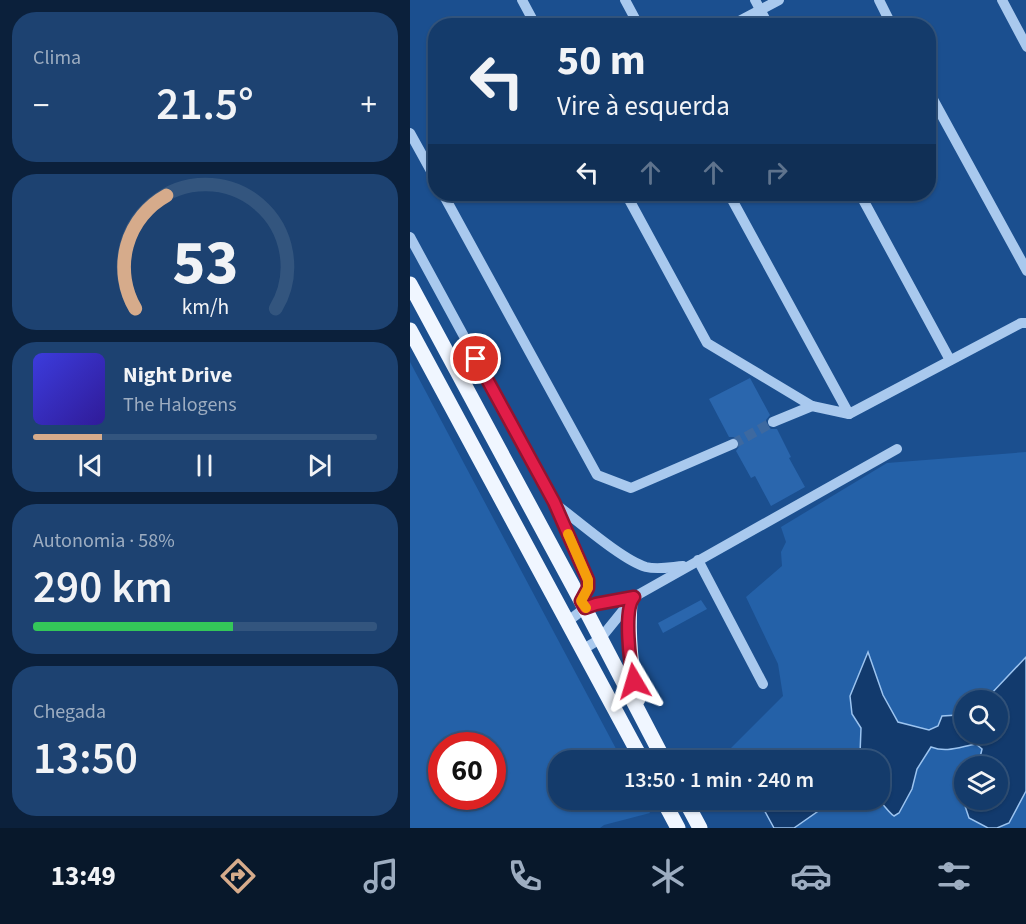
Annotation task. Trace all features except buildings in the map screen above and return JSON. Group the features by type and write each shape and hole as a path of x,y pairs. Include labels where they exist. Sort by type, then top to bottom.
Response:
{"main road":[{"path":"410,284 583,604 659,750"},
{"path":"410,330 637,750"},
{"path":"632,599 628,628 631,669 642,719"},
{"path":"668,810 678,828"},
{"path":"690,810 700,828"}],"lane":[{"path":"522,0 532,18"},
{"path":"625,0 635,18"},
{"path":"741,18 758,5 779,0"},
{"path":"878,0 888,18"},
{"path":"1001,0 1026,47"},
{"path":"936,105 1026,271"},
{"path":"410,133 428,166"},
{"path":"447,201 597,475 631,488 732,444"},
{"path":"630,201 707,343 812,406 849,414 1021,323 1026,323"},
{"path":"734,201 849,414"},
{"path":"864,201 950,360"},
{"path":"410,237 554,502 588,580 583,604 567,622"},
{"path":"773,422 812,406"},
{"path":"582,650 600,639 632,599 686,566 897,449"},
{"path":"554,502 622,554 646,567 686,566"},
{"path":"698,560 762,684"},
{"path":"583,604 632,599"}],"shaded area":[{"path":"410,362 617,750 548,750 548,810 648,810 650,813 600,828 410,828"},
{"path":"1026,452 1026,657 995,690 954,690 954,715 942,716 938,726 929,730 898,722 883,695 868,653 852,714 862,728 860,750 729,750 783,696 778,664 746,597 782,566 781,552 786,542 781,527 887,463"},
{"path":"868,652 883,695 898,722 929,730 938,726 942,716 954,715 954,744 976,744 948,749 931,747 917,769 912,789 899,813 894,816 888,810 890,810 890,750 860,750 861,728 852,714 850,696"},
{"path":"1026,657 1026,791 1009,823 997,828 988,828 969,818 966,810 1008,810 1008,756 980,756 982,749 976,744 1008,744 1008,690 995,690"},
{"path":"976,744 982,749 980,756 954,756 954,810 968,810 982,826 988,828 794,828 820,810 889,810 894,815 899,814 912,789 917,769 931,747 948,750"},
{"path":"1026,791 1026,828 997,828 1009,823"},
{"path":"764,810 820,810 794,828 774,828"}],"tunnel":[{"path":"733,444 773,422"}],"slow traffic":[{"path":"568,534 588,580 588,588 581,601 586,608"}],"route":[{"path":"476,359 554,502 588,580 588,588 581,601 585,608 634,597 630,601 628,628 634,681"}]}
